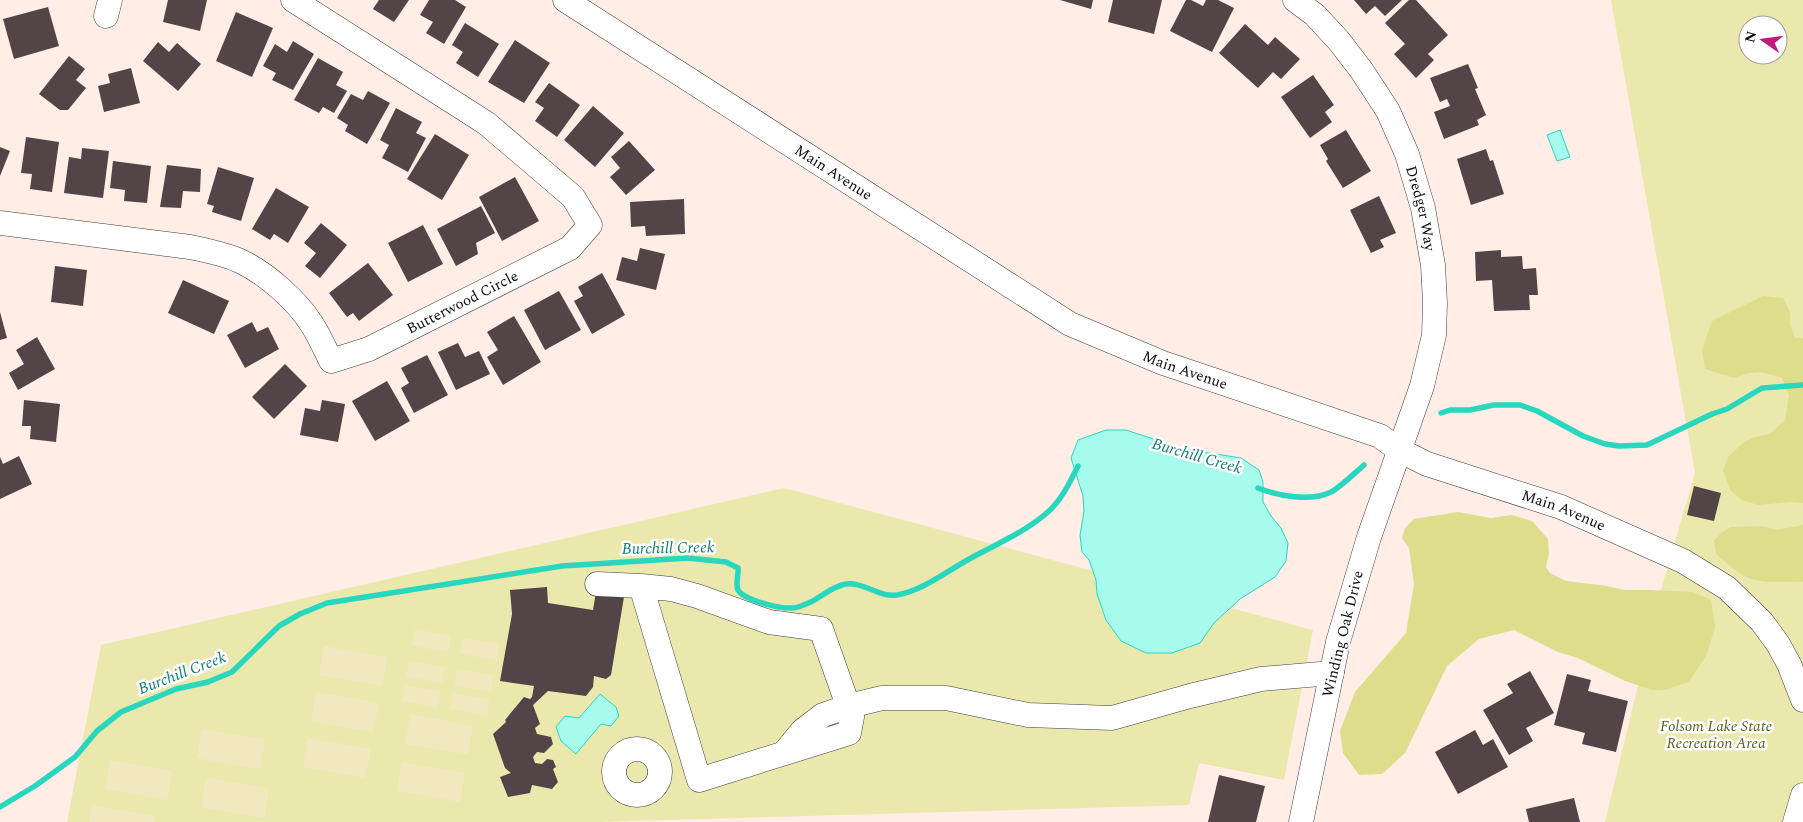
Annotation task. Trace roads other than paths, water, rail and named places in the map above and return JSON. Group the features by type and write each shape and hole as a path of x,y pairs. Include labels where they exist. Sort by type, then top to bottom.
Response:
{"street":[{"name":"Butterwood Circle","path":"0,223 190,247 219,253 243,262 280,288 296,304 311,323 331,361 369,349 570,248 590,226 573,197 486,123 293,0"},
{"name":"Main Avenue","path":"565,0 1070,324 1163,364 1380,436 1399,450 1431,465 1561,507 1683,561 1728,588 1762,622 1778,644 1789,664 1803,700"},
{"name":"Dredger Way","path":"1295,0 1315,15 1339,41 1362,71 1388,111 1407,154 1424,208 1433,265 1434,335 1422,386 1399,450"},
{"name":"Winding Oak Drive","path":"1301,822 1338,642 1369,537 1389,484 1399,450"},
{"path":"597,584 641,586 671,589 697,596 769,622 822,629 852,717 849,733 699,780 641,586"},
{"path":"849,706 882,698 946,698 1028,716 1112,718 1261,678 1332,673"},
{"path":"658,764 690,754"},
{"path":"1796,822 1803,795"}],"water":[{"path":"1560,130 1570,157 1557,161 1547,135"},
{"path":"1106,430 1126,430 1184,449 1241,458 1259,470 1263,482 1263,502 1281,528 1288,543 1286,561 1275,577 1240,599 1214,623 1200,643 1172,653 1146,653 1121,641 1106,620 1097,594 1096,580 1089,560 1082,552 1080,535 1084,511 1083,496 1071,458 1078,440"},
{"path":"600,694 616,707 619,716 611,726 601,724 576,754 561,741 556,727 565,716 579,718"}],"waterway":[{"path":"1441,413 1450,410 1470,410 1494,405 1520,405 1537,411 1583,436 1605,444 1619,446 1647,445 1712,414 1727,409 1762,388 1803,385"},
{"name":"Burchill Creek","path":"1258,488 1294,497 1314,497 1331,492 1364,465"},
{"name":"Burchill Creek","path":"0,807 35,786 75,757 97,731 121,712 176,689 208,682 232,672 279,626 300,614 327,603 562,566 688,558 726,562 738,568 737,585 738,590 742,594 757,601 785,608 798,607 812,602 835,588 849,584 863,586 883,594 897,595 926,585 1031,525 1058,501 1078,466"}],"park label":[{"name":"Folsom Lake State Recreation Area","path":"1716,734"}]}
